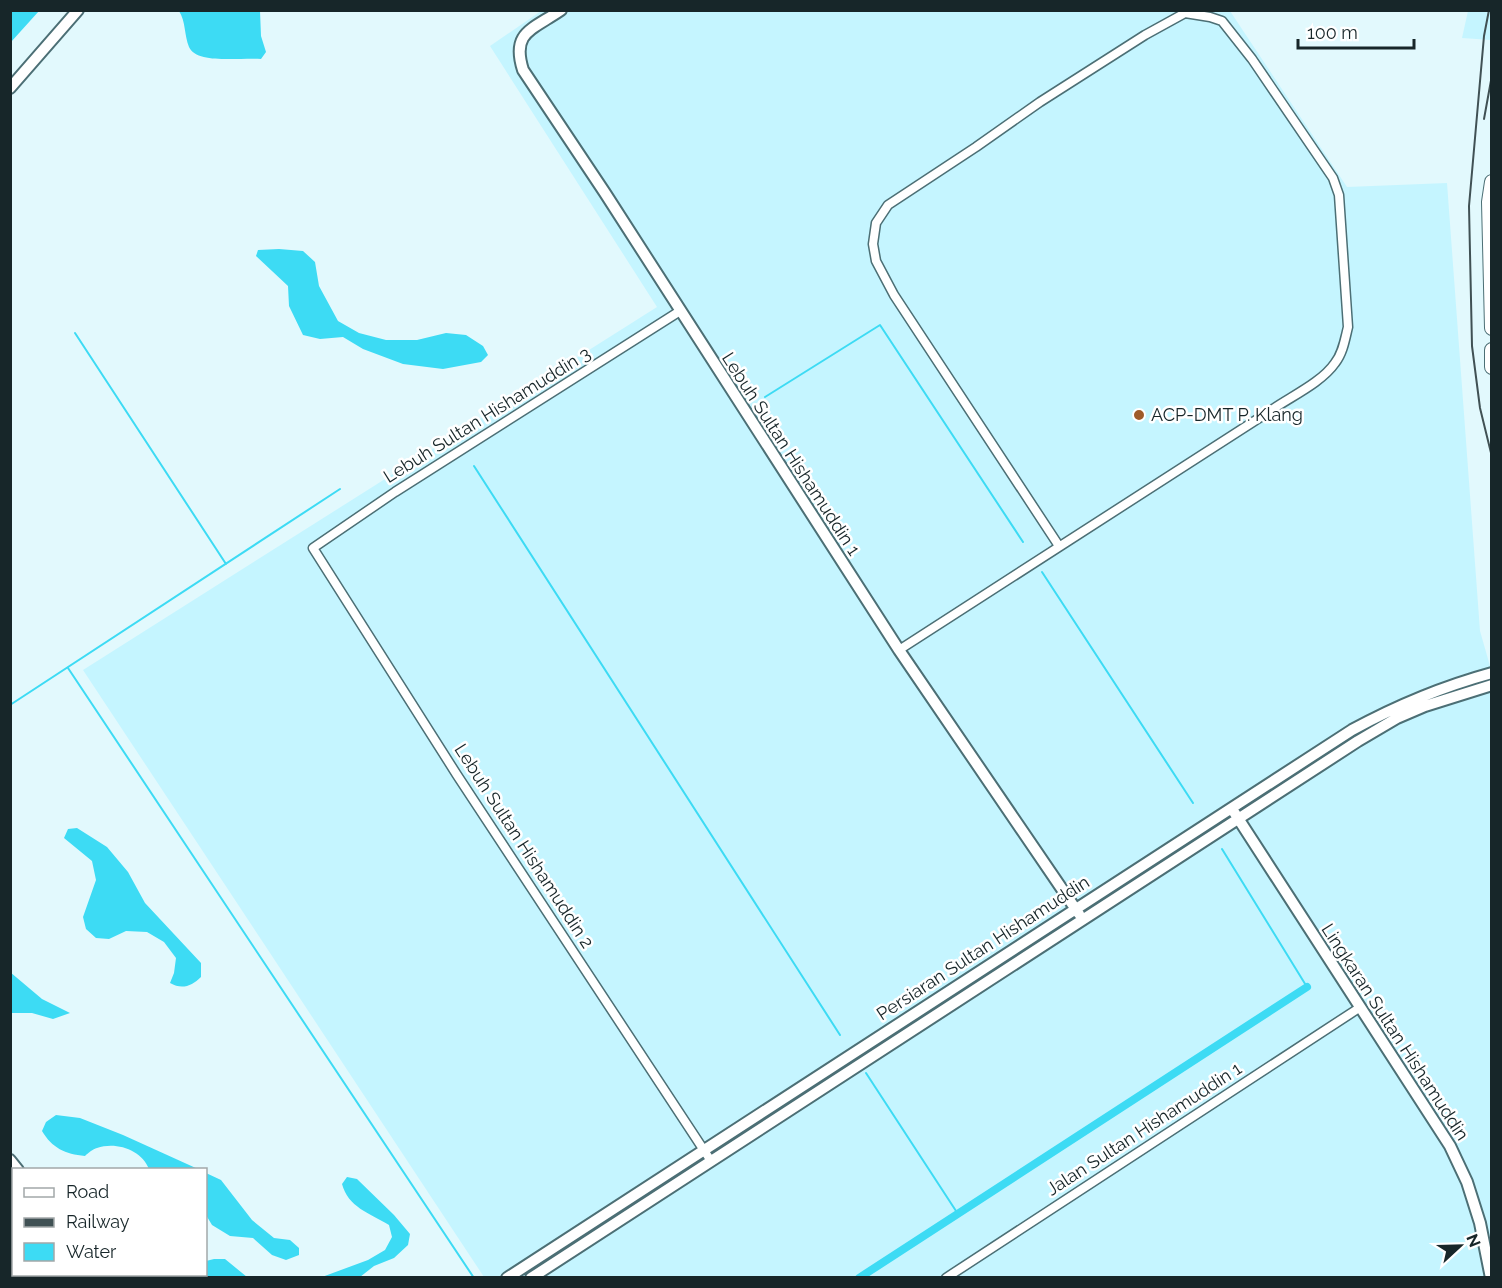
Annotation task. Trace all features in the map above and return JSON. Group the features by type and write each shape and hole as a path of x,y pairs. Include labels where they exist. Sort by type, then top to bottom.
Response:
{"main road":[{"path":"1491,182 1489,202 1491,328"},
{"path":"1491,350 1491,367"}],"street":[{"path":"10,88 78,10"},
{"name":"Lebuh Sultan Hishamuddin 1","path":"561,10 525,34 519,44 519,56 523,70 605,193 899,650 1083,919"},
{"path":"899,650 1326,374 1336,362 1348,327 1339,195 1333,178 1252,59 1222,21 1210,16 1185,13 1145,35 1040,102 888,205 876,223 873,244 876,261 894,295 1059,546"},
{"name":"Lebuh Sultan Hishamuddin 3","path":"313,548 395,492 680,311"},
{"name":"Lebuh Sultan Hishamuddin 2","path":"313,548 462,783 711,1161"},
{"name":"Persiaran Sultan Hishamuddin","path":"507,1278 1352,729 1426,693 1491,673"},
{"name":"Persiaran Sultan Hishamuddin","path":"531,1278 1358,741 1397,718 1425,706 1491,685"},
{"name":"Lingkaran Sultan Hishamuddin","path":"1231,806 1450,1146 1467,1182 1480,1223 1491,1278"},
{"name":"Jalan Sultan Hishamuddin 1","path":"946,1278 1359,1008"}],"shaded area":[{"path":"541,11 1230,11 1347,187 1447,183 1480,631 1492,673 1491,1277 484,1277 83,670 657,307 490,46"},
{"path":"1468,11 1491,11 1491,40 1462,38"}],"water":[{"path":"10,11 39,11 11,42"},
{"path":"179,11 260,11 261,36 266,52 261,59 221,59 194,53 189,47"},
{"path":"258,250 303,251 315,262 319,286 338,321 359,333 386,340 417,340 446,333 466,335 483,346 488,355 481,362 443,369 403,364 363,349 343,337 320,339 303,335 289,306 288,286 256,256"},
{"path":"77,828 107,847 128,872 145,903 201,963 201,977 198,980 183,987 170,983 176,958 164,942 147,932 126,931 109,939 96,938 86,929 83,917 96,880 92,861 64,838 68,829"},
{"path":"10,972 42,999 70,1013 53,1019 32,1013 11,1013"},
{"path":"56,1115 80,1118 196,1168 149,1168 146,1162 134,1152 112,1146 97,1148 85,1156 71,1154 50,1142 42,1131 46,1122"},
{"path":"207,1173 221,1180 252,1220 274,1238 290,1240 299,1248 299,1255 286,1260 272,1255 253,1238 230,1236 212,1225 207,1217"},
{"path":"347,1177 357,1179 394,1215 410,1234 408,1245 394,1258 374,1266 360,1277 322,1277 368,1260 385,1250 392,1237 389,1225 360,1209 349,1198 342,1184"},
{"path":"225,1259 247,1277 142,1278 138,1276 207,1276 207,1261"}],"waterway":[{"path":"765,397 880,325 1023,542"},
{"path":"75,333 226,564"},
{"path":"474,466 840,1035"},
{"path":"10,705 340,489"},
{"path":"1042,572 1193,803"},
{"path":"68,668 474,1278"},
{"path":"1222,849 1307,987"},
{"path":"859,1278 1307,987"},
{"path":"866,1073 958,1214"}],"railway":[{"path":"1489,10 1484,36 1469,206 1472,346 1480,408 1492,457"},
{"path":"1484,119 1492,75"}],"place":[{"name":"ACP-DMT P. Klang","path":"1139,415"}]}
